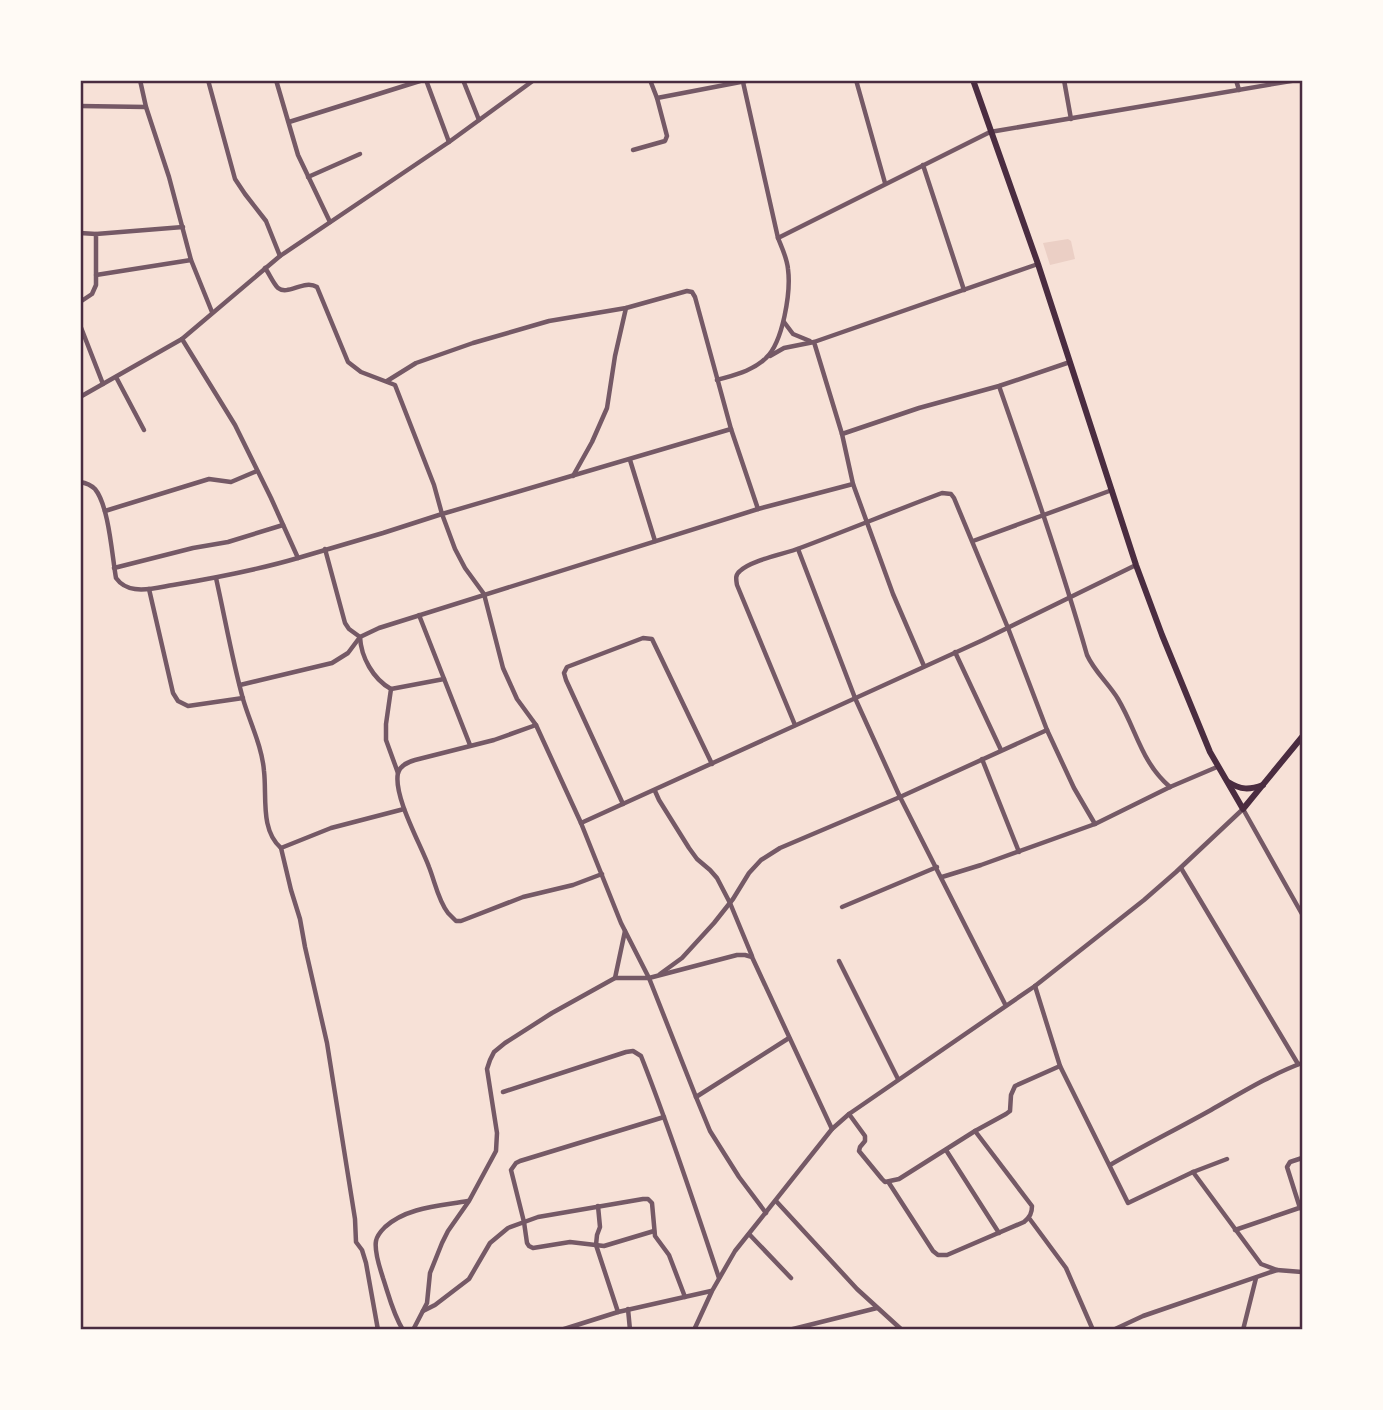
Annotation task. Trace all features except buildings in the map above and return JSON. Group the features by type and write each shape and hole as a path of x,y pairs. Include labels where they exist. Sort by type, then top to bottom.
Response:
{"main road":[{"path":"973,80 1038,264 1136,565 1172,662 1217,767 1243,809 1303,737"},
{"path":"1226,781 1242,789 1263,785"}],"street":[{"path":"139,80 191,260 212,312"},
{"path":"208,80 236,179 262,215 280,256"},
{"path":"276,80 298,155 330,222"},
{"path":"289,122 425,80 449,142"},
{"path":"463,80 479,120"},
{"path":"80,397 181,339 280,256 449,142 534,80"},
{"path":"634,150 665,141 667,136 650,80"},
{"path":"657,98 751,80"},
{"path":"856,80 886,183"},
{"path":"1064,80 1071,119"},
{"path":"1236,80 1238,90"},
{"path":"778,238 990,132 1297,80"},
{"path":"743,82 778,238 788,270 789,282 779,338 766,358"},
{"path":"80,106 146,107"},
{"path":"309,177 360,154"},
{"path":"923,165 964,290"},
{"path":"80,233 183,227"},
{"path":"80,302 92,294 96,285 96,234"},
{"path":"96,275 191,260"},
{"path":"717,380 742,373 784,348 814,342 1038,264"},
{"path":"265,268 277,287 282,290 310,284 317,287 348,362 361,372 394,384 397,388 460,559 471,579 484,594 503,668 517,699 536,724 581,823 625,932 649,978 710,1131 766,1213"},
{"path":"386,381 416,363 472,343 549,321 626,308 687,291 692,292 731,429 758,509"},
{"path":"572,477 607,408 626,308"},
{"path":"783,321 793,334 814,342"},
{"path":"80,325 103,384"},
{"path":"181,339 235,425 298,558"},
{"path":"814,342 842,434 853,484 893,594 924,666"},
{"path":"842,434 1070,362"},
{"path":"116,377 144,430"},
{"path":"999,386 1044,515 1090,663 1121,703 1152,769 1170,787"},
{"path":"80,482 95,488 105,511 116,578 120,583 134,589 149,589 264,568 731,429"},
{"path":"630,460 655,541"},
{"path":"105,511 209,479 231,482 258,471"},
{"path":"240,685 332,663 348,653 360,637 379,628 758,509 853,484"},
{"path":"973,541 1112,490"},
{"path":"795,725 737,585 737,574 748,566 942,493 951,494 973,541 1047,730 1074,788 1095,824"},
{"path":"114,568 228,542 283,525"},
{"path":"326,549 345,623 360,637"},
{"path":"798,549 855,698 900,797 1005,1004"},
{"path":"581,823 1008,628 1136,565"},
{"path":"216,578 243,698 264,768 268,824 274,841 281,848 300,919 327,1043 355,1219 356,1242 366,1263 378,1329"},
{"path":"149,589 173,693 178,701 188,706 243,698"},
{"path":"419,615 470,745"},
{"path":"360,637 365,661 379,680 391,689 444,678"},
{"path":"622,804 566,680 564,673 567,667 643,638 652,639 712,764"},
{"path":"955,652 1001,750"},
{"path":"391,689 386,740 398,774 404,809 448,914 456,921 461,921 523,897 573,885 602,874"},
{"path":"398,774 407,762 494,740 536,724"},
{"path":"658,975 682,958 730,903 749,873 761,860 780,848 1047,730"},
{"path":"982,759 1019,852"},
{"path":"942,877 1095,824 1217,767"},
{"path":"654,790 689,848 717,878 832,1129"},
{"path":"281,848 331,828 404,809"},
{"path":"694,1329 735,1251 832,1129 898,1079 1035,986 1181,869 1243,809 1303,914"},
{"path":"842,907 937,867"},
{"path":"1110,1165 1212,1110 1239,1092 1300,1064 1181,869"},
{"path":"615,978 625,932"},
{"path":"413,1329 429,1297 430,1273 442,1243 496,1151 497,1133 487,1069 494,1052 552,1013 615,978 649,978 737,955 752,957"},
{"path":"839,961 898,1079"},
{"path":"1035,986 1060,1066 1128,1203 1227,1158"},
{"path":"695,1097 789,1038"},
{"path":"503,1092 626,1052 633,1051 641,1056 681,1162 719,1278"},
{"path":"888,1182 899,1179 1010,1111 1011,1095 1016,1086 1060,1066"},
{"path":"849,1114 865,1136 859,1151 882,1179 888,1182 938,1255 947,1255 999,1233 1029,1218 1032,1212 1028,1199 975,1132"},
{"path":"654,1231 613,1244 562,1243 533,1248 527,1242 511,1170 516,1163 664,1117"},
{"path":"946,1150 999,1233"},
{"path":"1235,1230 1301,1208 1287,1167 1290,1162 1303,1158"},
{"path":"1193,1172 1261,1264 1277,1270 1299,1272 1303,1267"},
{"path":"422,1312 469,1279 490,1243 508,1228 538,1217 648,1199 652,1203 654,1231 658,1242 668,1255 685,1297"},
{"path":"403,1329 394,1313 382,1274 376,1237 401,1216 469,1201"},
{"path":"776,1201 856,1289 899,1328"},
{"path":"598,1206 600,1227 596,1245 618,1312"},
{"path":"1029,1218 1066,1268 1093,1329"},
{"path":"749,1234 791,1278"},
{"path":"1113,1329 1277,1270"},
{"path":"1243,1329 1256,1278"},
{"path":"562,1329 628,1309 712,1291"},
{"path":"793,1329 878,1308"},
{"path":"628,1309 630,1329"}],"shaded area":[{"path":"1068,239 1071,241 1075,259 1050,265 1043,243"}]}
